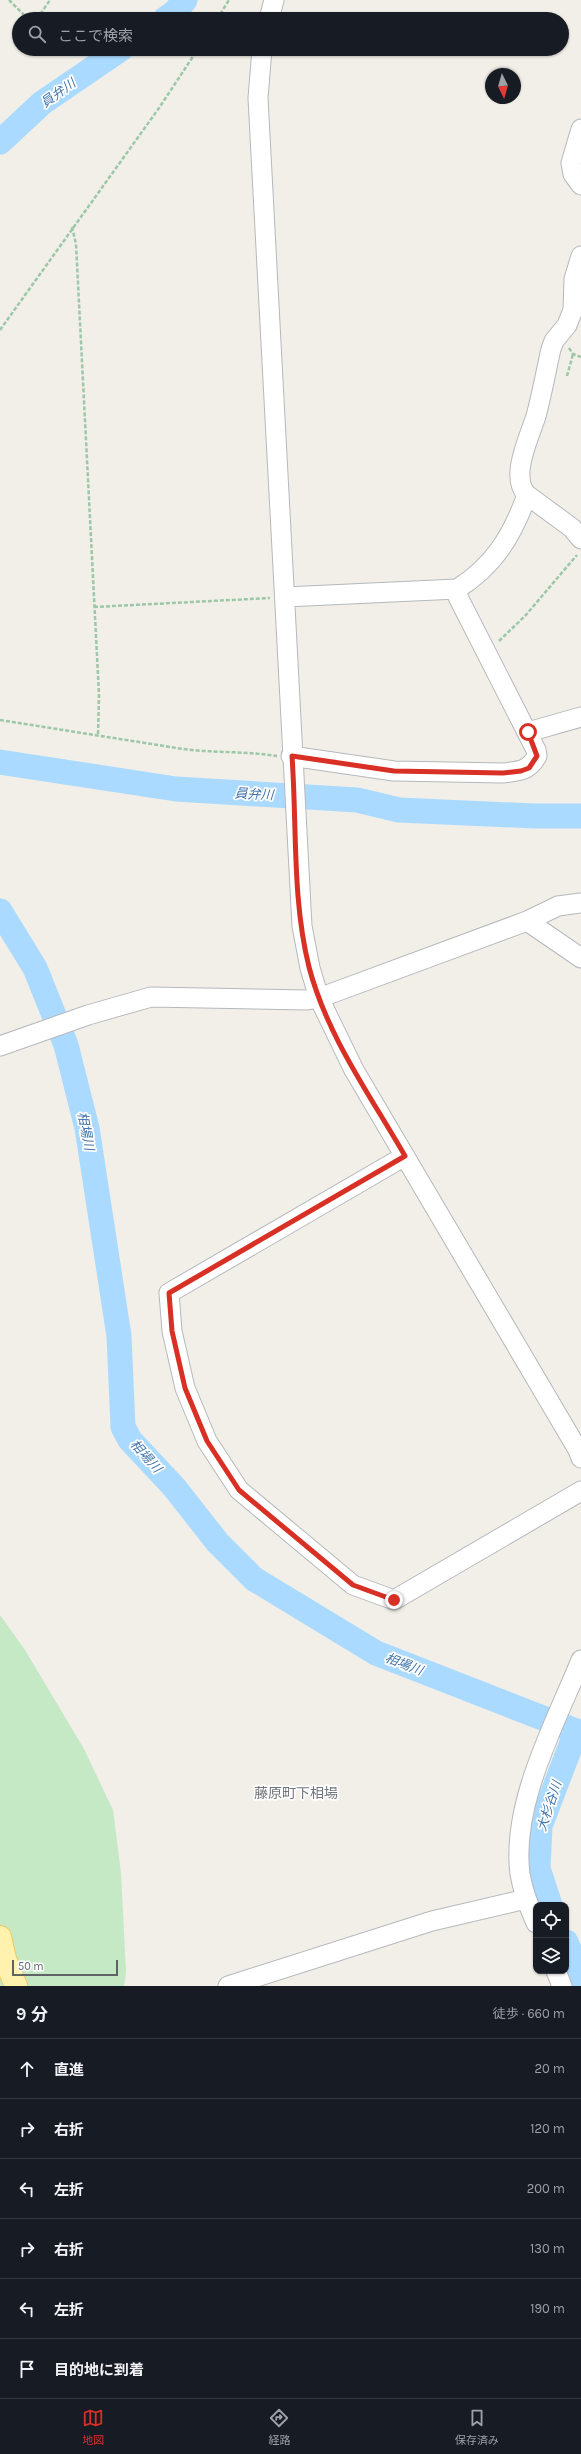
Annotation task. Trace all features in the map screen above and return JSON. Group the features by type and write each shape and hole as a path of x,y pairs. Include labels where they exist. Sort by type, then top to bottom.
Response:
{"main road":[{"path":"0,1937 5,1960 16,1986"}],"street":[{"path":"271,12 274,0"},
{"path":"261,56 258,98 285,597 297,865 302,926 310,968 319,998 354,1070 578,1450 581,1458"},
{"path":"581,128 571,163 573,174 581,185"},
{"path":"581,256 574,279 573,310 567,325 554,341 551,349 535,418 520,468 521,485 527,495 572,528 581,539"},
{"path":"285,597 457,589 476,576 494,558 511,532 527,495"},
{"path":"292,759 394,771 503,773 521,771 533,763 537,756 528,732 458,597 457,589"},
{"path":"528,732 581,717"},
{"path":"0,1046 88,1015 151,997 308,1000 319,998 527,921 558,906 581,903"},
{"path":"527,921 581,958"},
{"path":"405,1156 169,1293 172,1331 185,1388 207,1441 239,1490 353,1585 394,1600 581,1491"},
{"path":"533,1916 526,1899 519,1861 520,1832 527,1795 578,1668"},
{"path":"228,1986 432,1921 526,1899"},
{"path":"557,1974 562,1986"}],"path":[{"path":"9,0 21,12"},
{"path":"42,12 50,0"},
{"path":"221,12 229,0"},
{"path":"0,330 193,56"},
{"path":"72,227 76,244 99,695 98,736"},
{"path":"567,376 573,354"},
{"path":"487,653 525,616 581,551"},
{"path":"94,607 285,597"},
{"path":"0,720 212,752 249,751 292,759"}],"green space":[{"path":"0,1615 25,1650 84,1749 113,1810 121,1873 126,1972 124,1986 0,1986"}],"waterway":[{"name":"員弁川","path":"175,12 185,0"},
{"name":"員弁川","path":"0,142 42,103 111,56"},
{"name":"員弁川","path":"0,762 176,789 357,800 399,810 534,816 581,816"},
{"name":"相場川","path":"0,911 35,968 66,1045 87,1128 119,1336 123,1427 130,1440 174,1487 218,1543 254,1579 376,1653 581,1733"},
{"name":"大杉谷川","path":"549,1902 538,1868 540,1826 576,1732"},
{"name":"大杉谷川","path":"569,1949 581,1976"}],"district":[{"name":"藤原町下相場","path":"296,1793"}],"route":[{"path":"394,1600 353,1585 239,1490 207,1441 185,1388 172,1331 169,1293 405,1156 354,1070 327,1017 319,998 310,968 302,926 297,865 292,756 394,771 503,773 521,771 529,768 533,763 537,756 528,732"}]}
